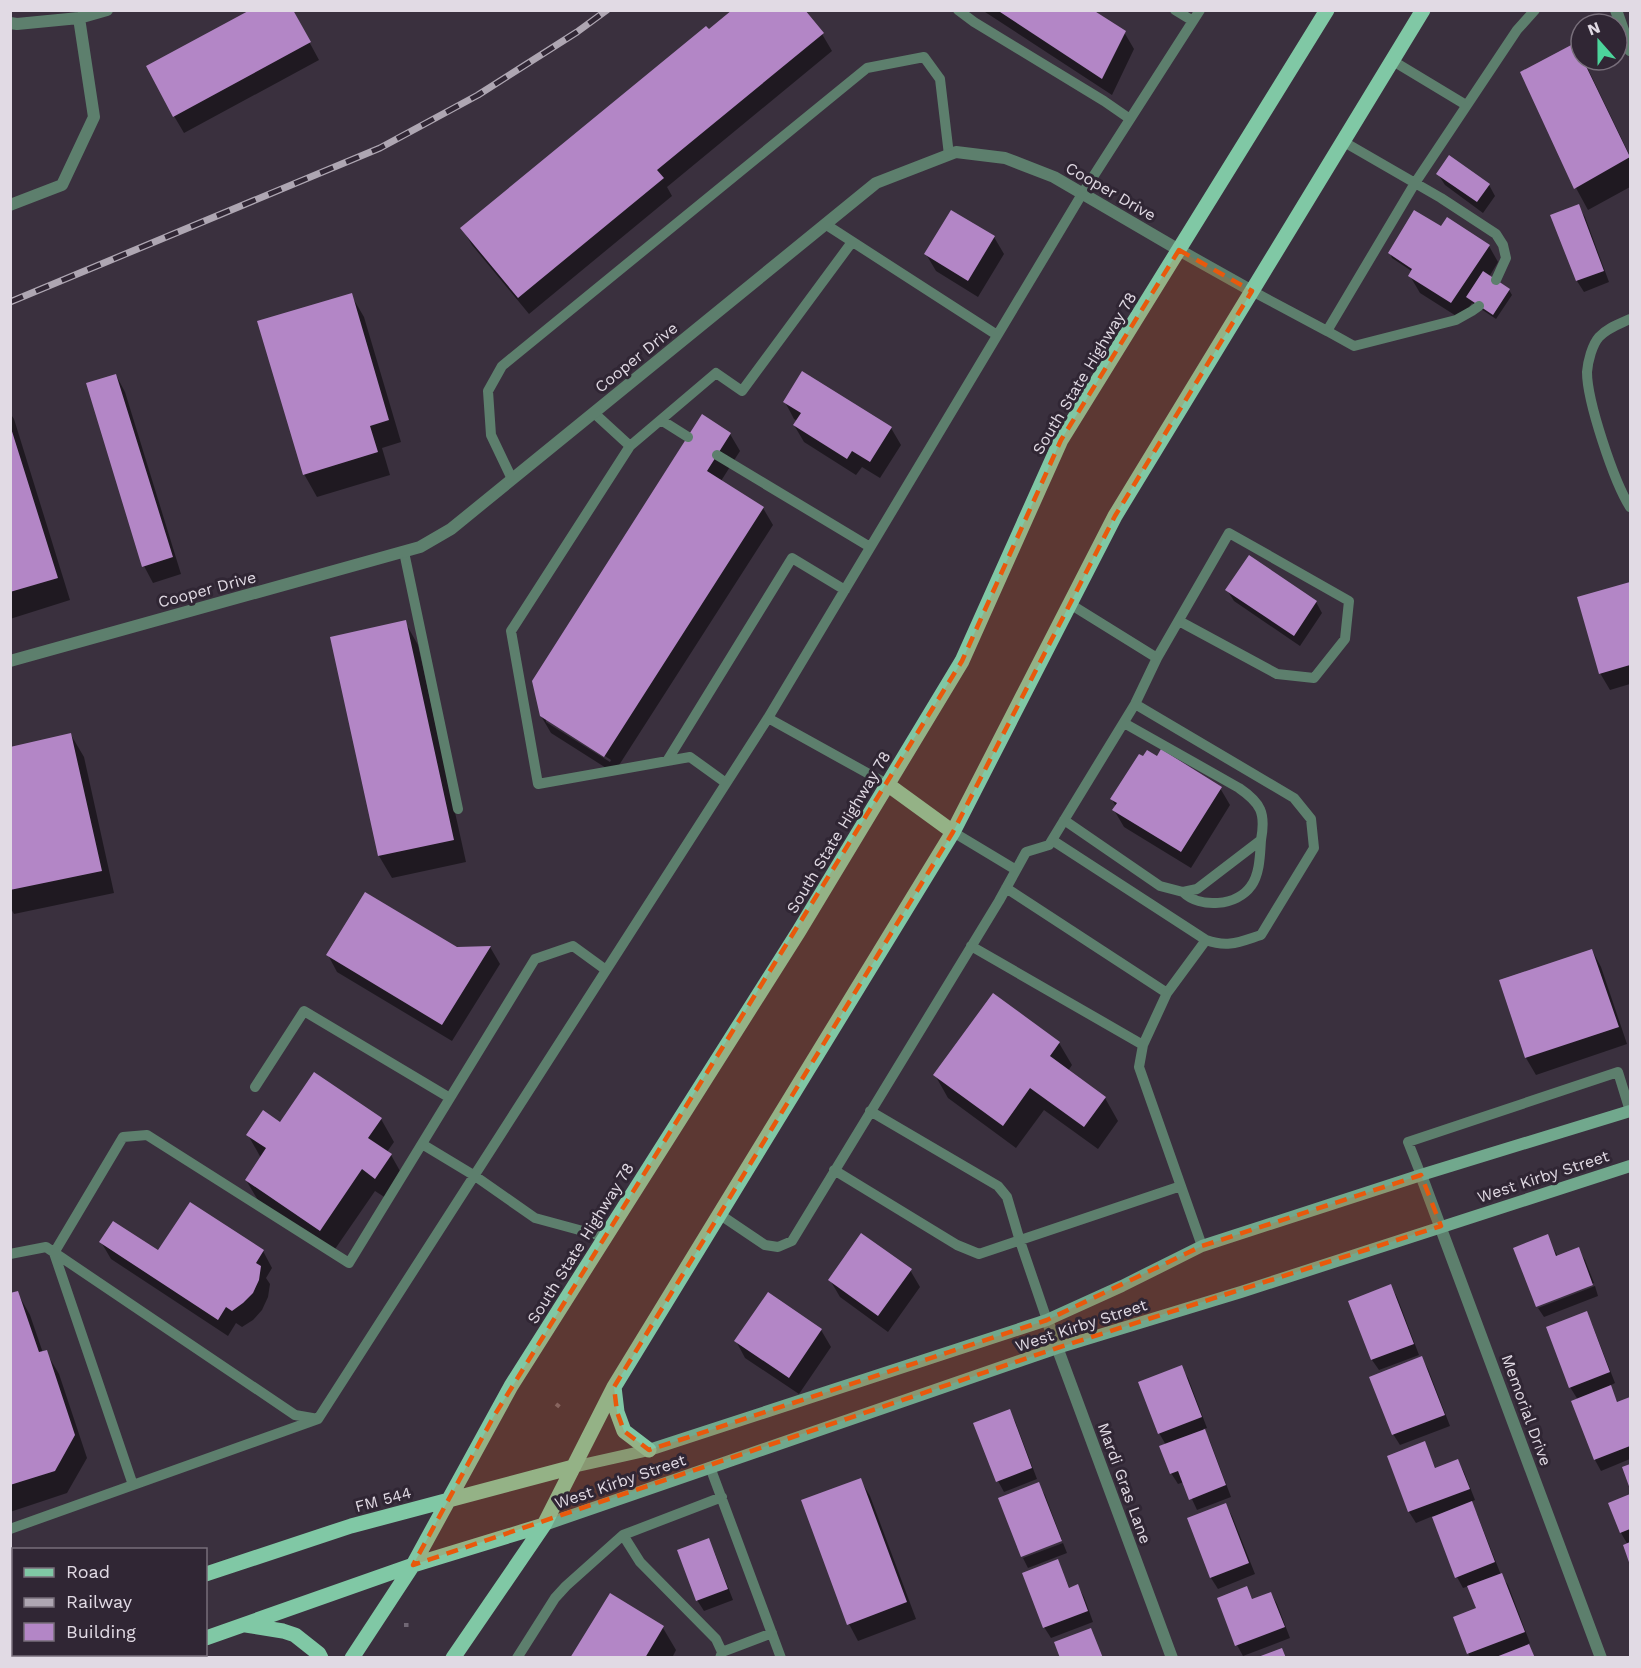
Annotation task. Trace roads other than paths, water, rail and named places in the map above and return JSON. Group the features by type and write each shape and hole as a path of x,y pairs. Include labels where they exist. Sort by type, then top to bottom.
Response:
{"main road":[{"name":"South State Highway 78","path":"352,1658 413,1565 511,1386 799,931 962,661 1061,440 1327,10"},
{"path":"453,1658 544,1525 614,1387 953,832 1115,516 1424,10"},
{"path":"887,784 953,832"},
{"name":"West Kirby Street","path":"573,1467 649,1450 1047,1320 1203,1246 1420,1175 1630,1111"},
{"name":"West Kirby Street","path":"544,1525 1057,1348 1241,1292 1630,1166"},
{"path":"614,1387 617,1412 624,1431 649,1450"},
{"name":"FM 544","path":"207,1574 351,1526 573,1467"},
{"path":"207,1638 413,1565 544,1525"},
{"path":"243,1625 295,1635 321,1658"}],"street":[{"path":"10,23 79,18 107,10"},
{"path":"1616,10 1630,50"},
{"path":"10,205 62,184 94,117 79,18"},
{"name":"Cooper Drive","path":"10,661 420,547 452,529 876,183 956,152 1005,158 1054,177 1252,291"},
{"name":"Memorial Drive","path":"1420,1175 1601,1658"},
{"name":"Mardi Gras Lane","path":"1047,1320 1172,1658"}],"lane":[{"path":"958,10 1130,119"},
{"path":"1174,10 1193,21"},
{"path":"10,1529 318,1419 768,718 1082,194 1200,10"},
{"path":"1327,331 1415,183 1517,30 1535,10"},
{"path":"512,479 491,435 488,391 502,366 867,68 924,57 940,79 949,155"},
{"path":"1393,61 1466,105"},
{"path":"1344,142 1496,234 1503,245 1506,258 1496,280"},
{"path":"825,224 997,335"},
{"path":"726,783 690,757 538,784 511,631 630,446 716,373 742,391 852,242"},
{"path":"1252,291 1354,346 1456,320 1479,306"},
{"path":"1630,319 1612,327 1598,338 1587,371 1598,424 1623,496 1630,507"},
{"path":"594,413 630,446"},
{"path":"661,420 688,437"},
{"path":"717,455 870,548"},
{"path":"719,1214 765,1245 778,1247 792,1241 1026,852 1049,845 1135,704 1157,658 1229,533 1349,601 1345,639 1314,678 1277,674 1179,621"},
{"path":"404,552 458,809"},
{"path":"667,761 792,558 844,590"},
{"path":"1070,604 1157,658"},
{"path":"1052,840 1206,940 1230,945 1261,935 1314,848 1311,819 1294,798 1135,704"},
{"path":"768,718 887,784"},
{"path":"1064,820 1160,886 1183,892 1189,897 1204,902 1224,903 1239,897 1251,886 1260,858 1263,826 1255,799 1124,723"},
{"path":"953,832 1016,870"},
{"path":"1183,892 1197,889 1261,840"},
{"path":"1006,888 1167,993"},
{"path":"1203,1246 1139,1067 1143,1045 1167,993 1206,940"},
{"path":"133,1485 54,1253 123,1137 147,1135 349,1263 535,959 573,946 606,970"},
{"path":"971,946 1143,1045"},
{"path":"255,1087 304,1011 450,1098"},
{"path":"1420,1175 1408,1142 1618,1072 1630,1111"},
{"path":"870,1111 999,1186 1007,1197 1047,1320"},
{"path":"422,1144 475,1176 535,1218 605,1237"},
{"path":"834,1170 970,1251 979,1254 1181,1186"},
{"path":"10,1254 46,1247 295,1414 318,1419"},
{"path":"710,1467 781,1658"},
{"path":"517,1658 545,1613 566,1586 623,1535 722,1497"},
{"path":"623,1535 640,1562 716,1640 721,1655 772,1633"}],"railway":[{"path":"10,302 380,148 478,95 577,32 607,10"}]}
